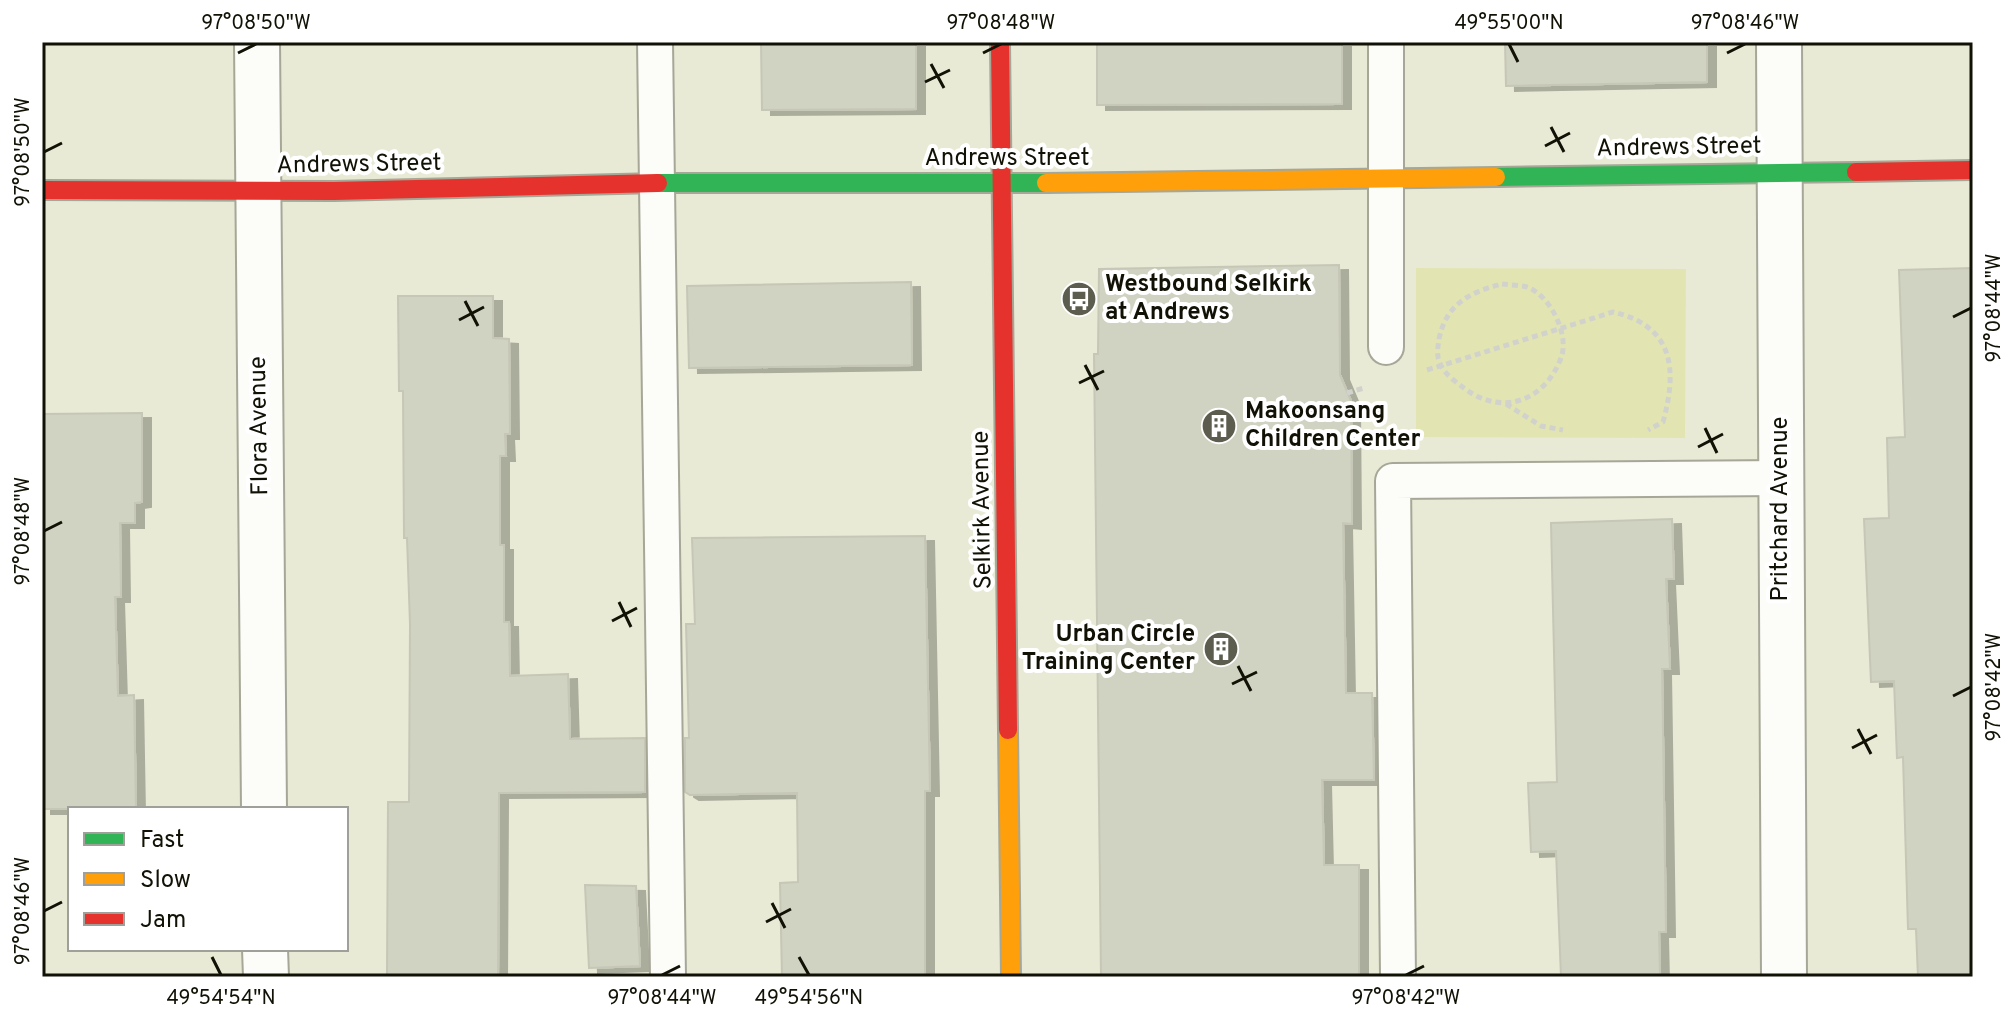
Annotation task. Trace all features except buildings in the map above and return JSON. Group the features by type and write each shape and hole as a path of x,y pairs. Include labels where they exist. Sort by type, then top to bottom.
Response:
{"street":[{"name":"Flora Avenue","path":"257,42 264,807"},
{"name":"Selkirk Avenue","path":"1000,42 1011,977"},
{"name":"Pritchard Avenue","path":"1779,42 1784,977"},
{"name":"Andrews Street","path":"42,190 258,190 656,183 1001,184 1780,170 1973,170"},
{"path":"265,951 266,977"}],"lane":[{"path":"655,42 668,977"},
{"path":"1386,42 1386,347"},
{"path":"1398,977 1393,481 1781,478"}],"path":[{"path":"1506,404 1525,401 1543,390 1554,375 1564,351 1561,327 1545,300 1529,287 1502,284 1474,291 1459,301 1442,322 1437,352 1440,365 1453,380 1478,398 1506,404 1541,426 1577,432"},
{"path":"1417,373 1613,312 1639,318 1658,334 1669,364 1669,399 1663,422 1650,430 1635,431"},
{"path":"1347,393 1376,385"}],"green space":[{"path":"1416,268 1686,269 1685,438 1416,437"}],"traffic: fast":[{"path":"1496,177 1856,172"},
{"path":"658,183 1046,183"}],"traffic: slow":[{"path":"1046,183 1496,177"},
{"path":"1008,730 1011,977"}],"traffic: jam":[{"path":"1000,42 1008,730"},
{"path":"1856,172 1973,170"},
{"path":"42,190 334,191 658,183"}],"place":[{"name":"Westbound Selkirk at Andrews","path":"1079,299"},
{"name":"Makoonsang Children Center","path":"1219,426"},
{"name":"Urban Circle Training Center","path":"1221,649"}]}
